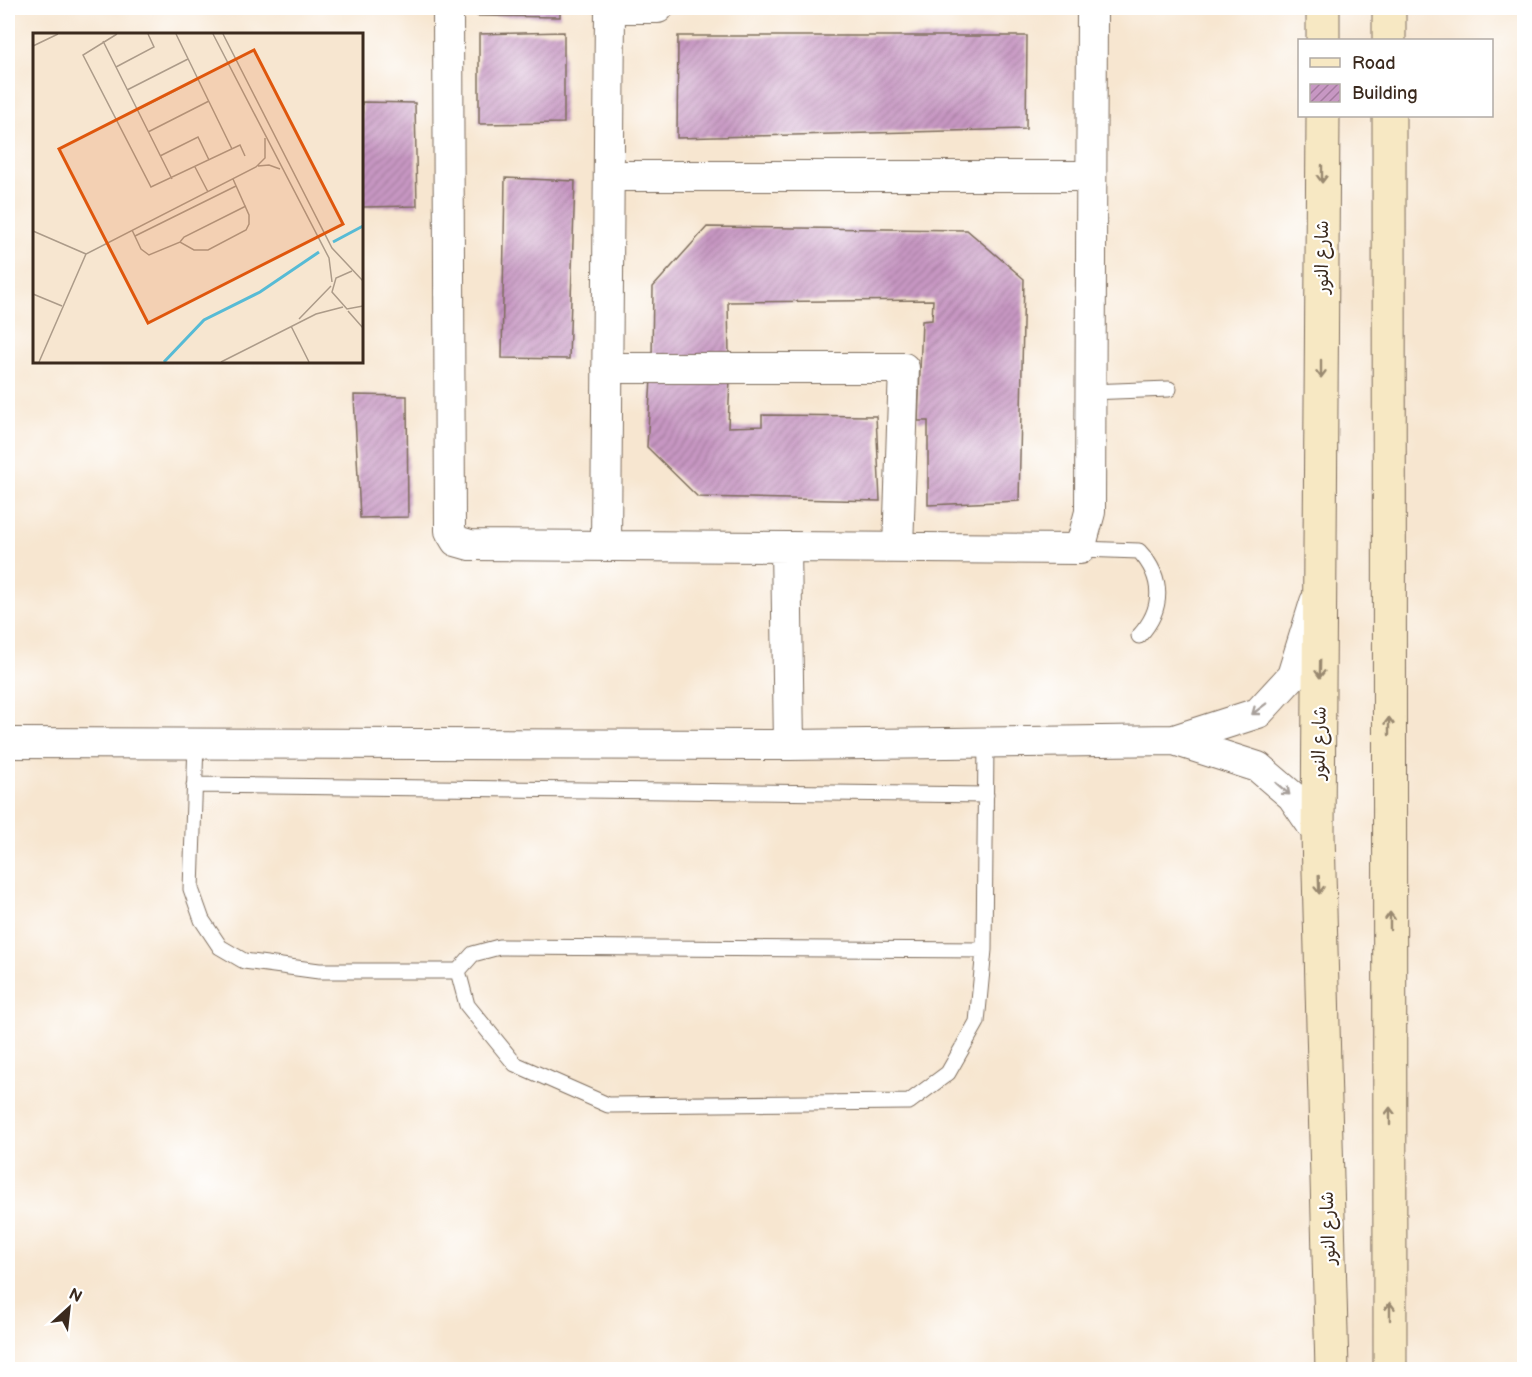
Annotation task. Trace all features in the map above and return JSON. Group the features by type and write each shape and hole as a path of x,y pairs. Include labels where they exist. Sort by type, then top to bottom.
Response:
{"street":[{"path":"448,8 450,531 456,541 470,545 1080,549 1090,512 1092,8"},
{"path":"606,546 610,8 658,8"},
{"path":"1323,8 1323,39"},
{"path":"1389,8 1389,39"},
{"name":"شارع النور","path":"1323,117 1318,834 1332,1370"},
{"path":"1389,117 1390,1370"},
{"path":"609,176 1091,176"},
{"path":"607,368 904,368 898,548"},
{"path":"786,547 789,745"},
{"path":"8,743 789,745 1174,740 1258,713 1292,676 1320,585"},
{"path":"1174,740 1258,767 1292,796 1318,834"}],"lane":[{"path":"1089,392 1169,389"},
{"path":"1080,549 1139,551 1148,561 1155,573 1159,599 1155,613 1139,636"},
{"path":"196,743 191,889 202,920 220,947 244,961 320,971 458,971 473,954 499,947 984,950"},
{"path":"458,971 467,1005 515,1064 608,1105 909,1102 948,1073 977,1022 984,950 986,743"},
{"path":"194,785 986,795"}],"building":[{"path":"477,8 560,8 560,17 477,16"},
{"path":"564,32 564,123 479,124 479,34"},
{"path":"678,36 1027,36 1026,129 677,138"},
{"path":"363,102 415,103 417,206 363,207"},
{"path":"505,178 575,181 569,359 502,358"},
{"path":"707,227 967,230 1024,279 1019,501 928,505 928,421 918,421 922,321 932,320 933,300 728,302 729,355 652,358 653,287"},
{"path":"651,378 730,378 728,427 762,426 762,415 876,416 880,501 698,497 647,447"},
{"path":"354,395 407,396 408,517 360,518"}]}
